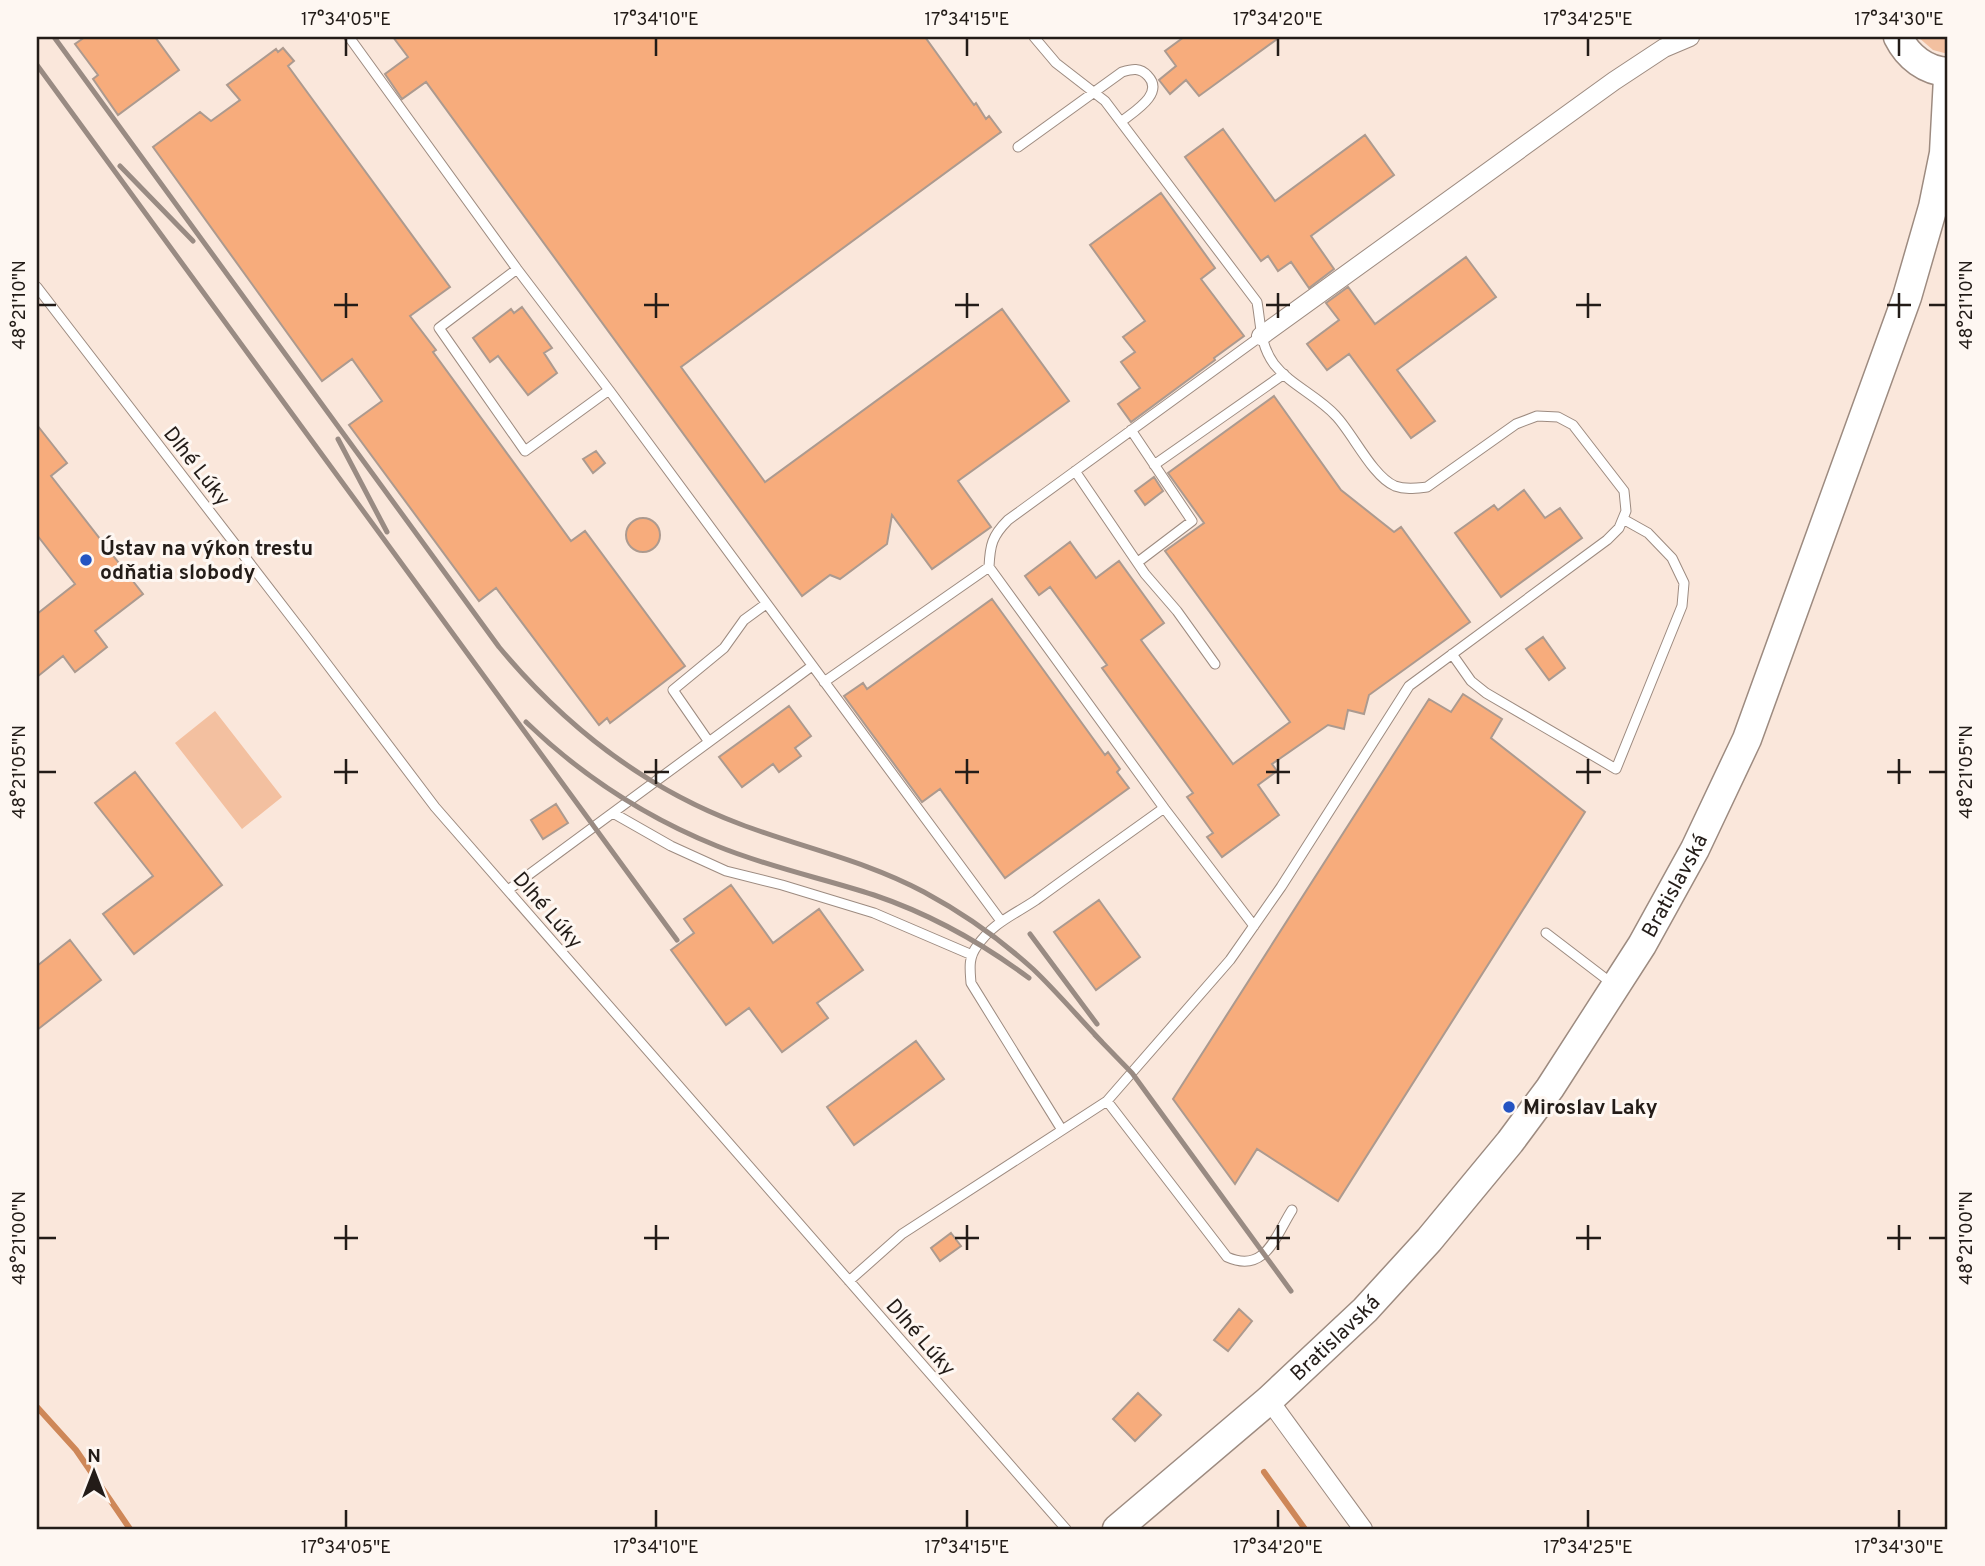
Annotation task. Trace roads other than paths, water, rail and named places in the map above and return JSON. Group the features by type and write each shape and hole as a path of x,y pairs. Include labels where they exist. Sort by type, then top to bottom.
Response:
{"main road":[{"path":"1898,37 1907,52 1917,60 1933,70 1948,72"},
{"name":"Bratislavská","path":"1117,1529 1269,1400 1365,1310 1465,1198 1542,1099 1617,987 1666,903 1747,739 1907,297 1933,207 1944,153 1948,78"}],"street":[{"path":"1261,336 1614,81 1664,48 1690,37"},
{"path":"1269,1400 1363,1529"}],"lane":[{"path":"349,37 517,270 609,390 1001,921"},
{"path":"849,1281 902,1234 1107,1101 1230,960 1409,686 1607,540 1619,528 1626,511 1624,491 1573,425 1558,417 1536,416 1516,424 1427,487 1412,489 1395,486 1381,476 1336,416 1284,374 1269,356 1261,336 1257,302 1105,101 1056,63 1034,37"},
{"path":"1018,147 1122,72 1133,69 1144,71 1152,80 1153,91 1146,102 1121,122"},
{"path":"517,270 439,328 525,451 609,390"},
{"name":"Dlhé Lúky","path":"37,287 435,807 1066,1529"},
{"path":"1254,926 1164,808 989,567 990,546 1007,520 1261,336"},
{"path":"1154,465 1284,374"},
{"path":"1131,430 1192,521 1138,562"},
{"path":"1075,471 1138,562 1215,664"},
{"path":"1452,654 1471,681 1486,693 1616,769 1682,606 1684,583 1672,558 1648,533 1623,520"},
{"path":"824,682 989,567"},
{"path":"709,742 673,690 724,648 744,620 766,604"},
{"path":"508,890 812,666"},
{"path":"1062,1130 971,983 970,961 979,944 995,925 1023,909 1164,808"},
{"path":"612,813 671,846 726,871 782,885 874,914 972,955"},
{"path":"1546,933 1617,987"},
{"path":"1107,1101 1227,1257 1240,1263 1256,1261 1264,1254 1292,1210"}],"waterway":[{"path":"37,1407 76,1450 130,1529"},
{"path":"1264,1472 1305,1529"}],"railway":[{"path":"54,37 499,647 551,702 608,751 671,792 740,824 879,871 953,909 994,937 1033,969 1102,1042"},
{"path":"37,65 677,940"},
{"path":"120,166 193,241"},
{"path":"338,439 387,532"},
{"path":"526,722 569,760 615,793 690,835 736,853 874,895 915,911 974,941 1029,978"},
{"path":"1030,934 1097,1024"},
{"path":"1095,1035 1132,1073 1291,1291"}],"place":[{"name":"Ústav na výkon trestu odňatia slobody","path":"86,560"},
{"name":"Miroslav Laky","path":"1509,1107"}]}
